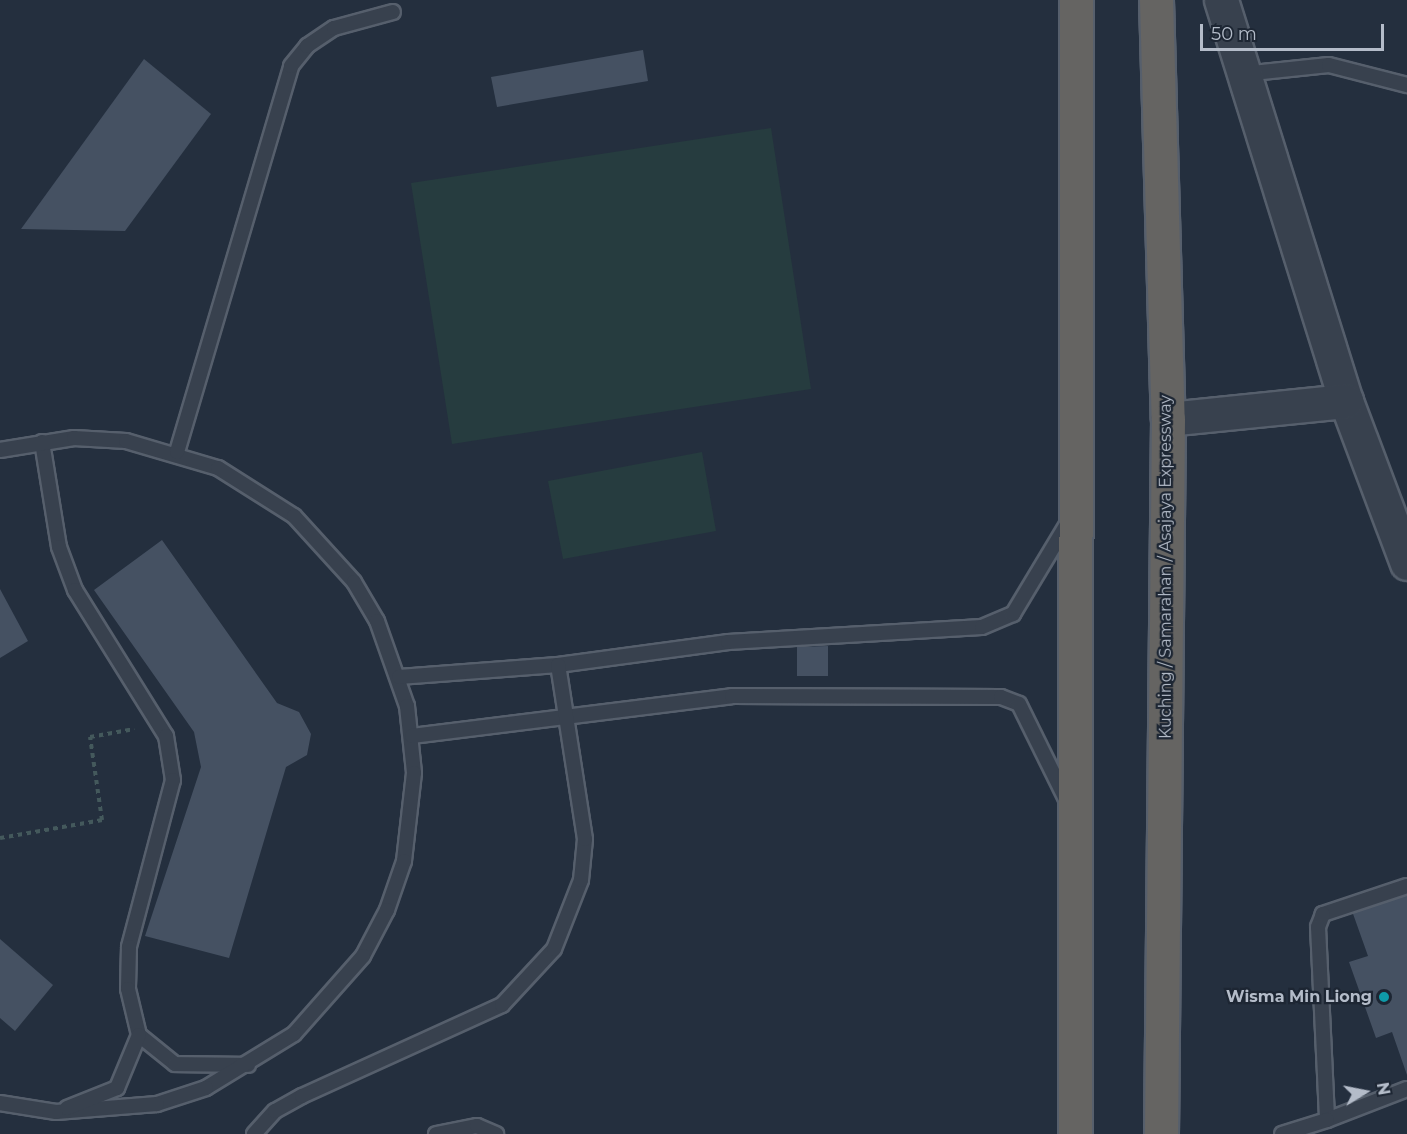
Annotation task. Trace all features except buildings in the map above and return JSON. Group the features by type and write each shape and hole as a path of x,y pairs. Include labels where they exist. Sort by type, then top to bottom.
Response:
{"highway":[{"path":"1075,1134 1079,825 1076,0"},
{"name":"Kuching / Samarahan / Asajaya Expressway","path":"1156,0 1168,419 1161,1134"}],"street":[{"path":"1221,0 1346,401 1407,563"},
{"path":"1168,419 1346,401"}],"lane":[{"path":"177,453 291,66 307,46 334,28 393,12"},
{"path":"1243,74 1329,65 1407,85"},
{"path":"0,450 42,442 126,441 177,453 258,490 326,548 377,621 399,676 412,736 412,809 404,861 387,910 332,998 252,1065 206,1088 157,1104 56,1112 0,1103"},
{"path":"42,442 59,547 75,590 167,747 172,780 129,947 128,989 139,1035 117,1088 56,1112"},
{"path":"399,676 558,665 728,642 982,627 1012,614 1078,503"},
{"path":"254,1134 275,1112 302,1096 502,1005 554,949 581,880 585,839 558,665"},
{"path":"412,736 732,696 1001,697 1019,704 1079,825"},
{"path":"1327,1120 1318,927 1323,914 1407,886"},
{"path":"139,1035 175,1064 252,1065"},
{"path":"1282,1134 1327,1120 1407,1089"},
{"path":"436,1134 477,1126 496,1134"}],"path":[{"path":"0,838 102,820 90,736 134,729"}],"green space":[{"path":"771,128 811,389 452,444 411,183"},
{"path":"702,452 716,531 563,559 548,481"}],"place":[{"name":"Wisma Min Liong","path":"1384,997"}]}
